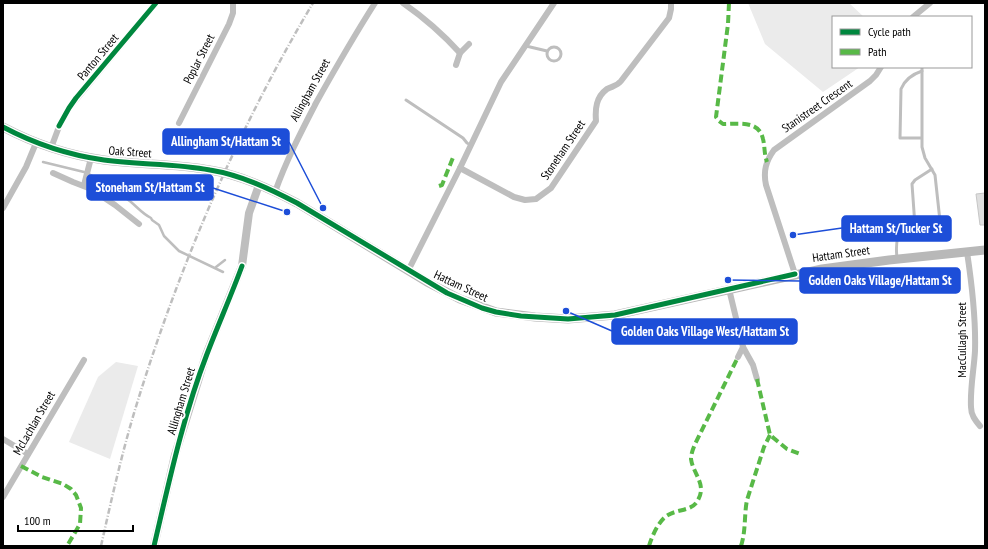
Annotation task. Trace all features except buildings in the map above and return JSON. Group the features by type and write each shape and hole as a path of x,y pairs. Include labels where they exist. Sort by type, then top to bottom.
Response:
{"main road":[{"name":"Oak Street","path":"3,127 51,148 91,158 203,168 224,173 259,185"},
{"name":"Hattam Street","path":"259,185 297,204 408,271 447,292 482,308 501,313 535,318 568,318 615,315 795,274 838,266 985,250"}],"street":[{"name":"Panton Street","path":"51,148 58,129 69,108 156,3"},
{"name":"Poplar Street","path":"179,123 229,24 233,13 233,3"},
{"name":"Allingham Street","path":"275,192 299,136 337,65 375,3"},
{"path":"403,3 427,20 443,34 460,53"},
{"path":"408,271 501,82 554,3"},
{"name":"Stoneham Street","path":"460,168 514,197 525,200 536,199 551,188 596,121 595,109 598,101 607,89 621,81 664,24 671,13 670,3"},
{"path":"914,16 930,3"},
{"path":"456,66 460,53 469,44"},
{"name":"Stanistreet Crescent","path":"795,274 766,184 766,163 774,150 870,81 880,68"},
{"path":"3,208 26,167 36,142"},
{"name":"Oak Street","path":"84,185 91,158"},
{"path":"53,173 92,189 139,224"},
{"name":"Allingham Street","path":"154,546 175,455 198,378 242,266 249,213 259,185"},
{"name":"MacCullagh Street","path":"967,252 974,318 975,351 971,406 973,417 980,426"},
{"path":"729,290 743,347 753,366 757,378"},
{"path":"738,357 743,347"},
{"name":"McLachlan Street","path":"3,497 84,360"},
{"path":"3,439 28,454"}],"lane":[{"path":"526,46 547,51"},
{"path":"553,46 557,47 560,50 560,57 557,60 552,61 547,56 547,51 553,46"},
{"path":"897,259 896,244 898,236 906,228 938,224 940,222 935,175 922,152 922,69 913,74 902,84 900,117 900,138 921,138"},
{"path":"406,100 463,138 471,145"},
{"path":"915,226 912,184 915,180 932,169"}],"shaded area":[{"path":"748,3 849,3 863,16 832,16 832,68 859,68 823,92 765,44"},
{"path":"116,362 138,366 110,459 69,442 98,377"}],"waterway":[{"path":"43,162 84,172"},
{"path":"89,174 116,191 151,218 159,225 164,236 179,251 223,272"},
{"path":"216,267 225,260"}],"railway":[{"path":"101,546 123,454 138,400 173,297 193,246 236,147 260,98 313,3"}],"marked path":[{"path":"729,3 728,24 716,117 723,124 748,124 757,129 761,133 763,139 767,162"},
{"path":"439,186 442,185 454,155"},
{"path":"649,546 656,529 665,517 693,506 698,500 701,489 699,479 692,464 692,452 738,357"},
{"path":"757,379 770,435 787,449 800,454"},
{"path":"741,546 744,535 747,500 764,447 770,435"},
{"path":"21,466 42,477 63,484 71,489 76,495 81,508 80,524 67,546"}],"cycle path":[{"path":"59,126 76,98 156,3"},
{"path":"3,127 40,144 91,158 117,162 197,168 222,172 244,179 297,203 447,293 482,308 496,312 521,316 568,319 615,315 795,274"},
{"path":"154,546 177,449 198,377 242,266"}],"place":[{"name":"Allingham St/Hattam St","path":"323,208"},
{"name":"Stoneham St/Hattam St","path":"287,212"},
{"name":"Hattam St/Tucker St","path":"793,235"},
{"name":"Golden Oaks Village/Hattam St","path":"728,280"},
{"name":"Golden Oaks Village West/Hattam St","path":"566,311"}]}
